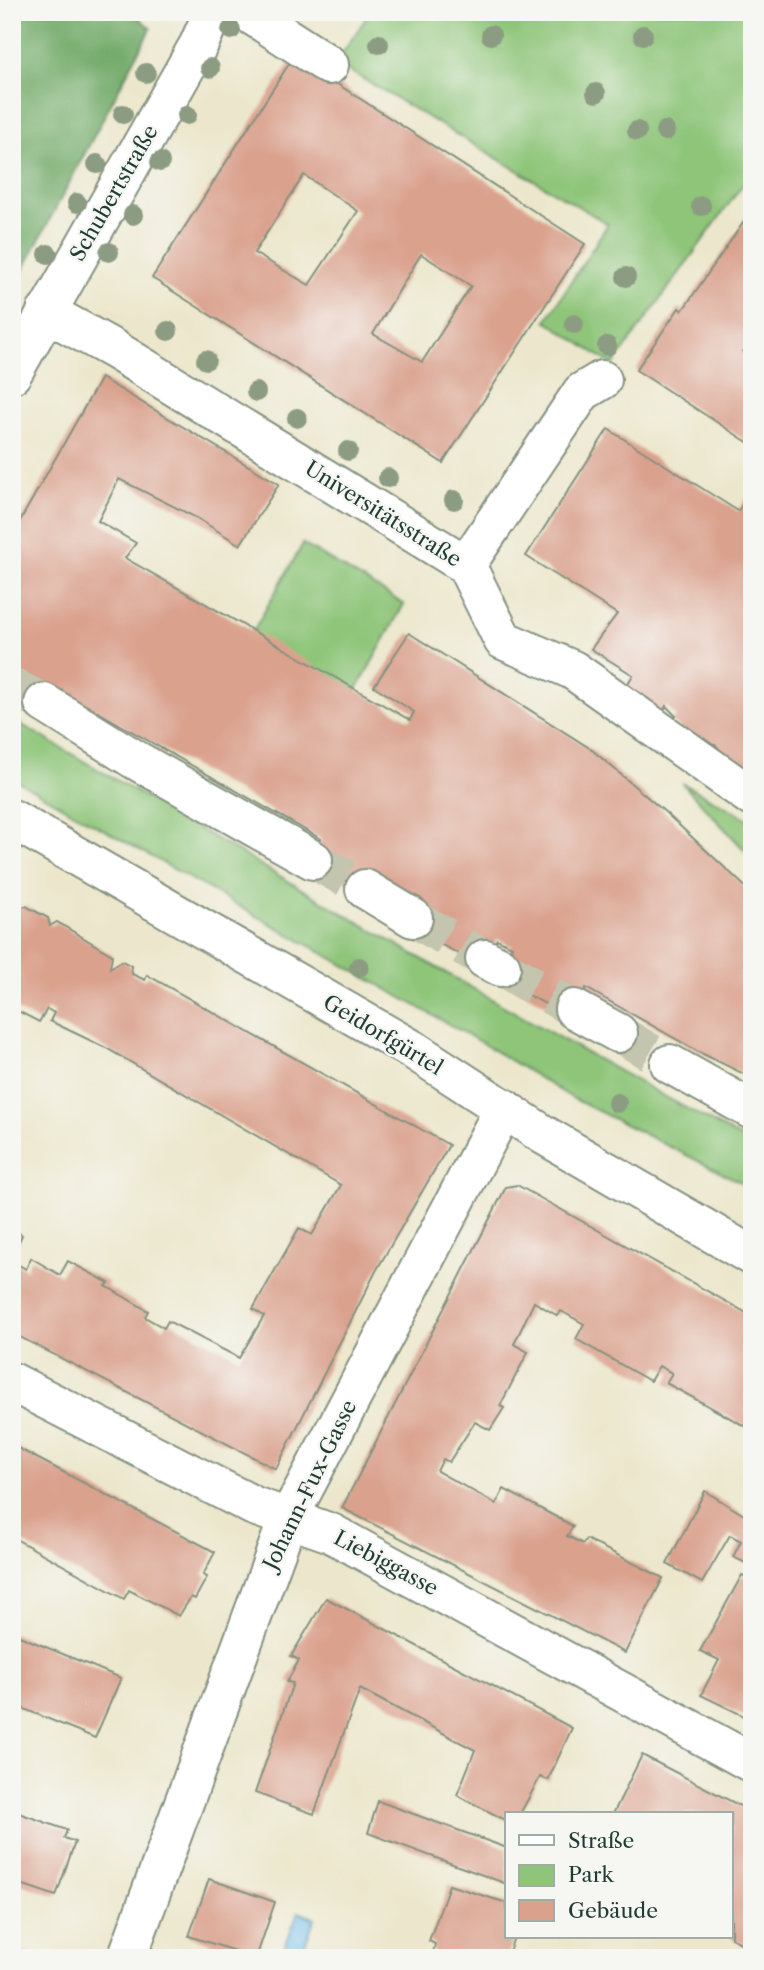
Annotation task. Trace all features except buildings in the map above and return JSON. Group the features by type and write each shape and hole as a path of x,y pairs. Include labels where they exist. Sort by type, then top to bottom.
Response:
{"street":[{"name":"Schubertstraße","path":"12,374 199,44 214,12"},
{"path":"247,12 328,65"},
{"name":"Universitätsstraße","path":"46,312 115,350 466,565 503,640 573,670 752,797"},
{"path":"466,565 582,392 602,380"},
{"path":"44,703 134,759 313,860"},
{"name":"Geidorfgürtel","path":"12,818 415,1051 504,1108 752,1256"},
{"path":"365,889 413,918"},
{"path":"574,1009 618,1033"},
{"path":"670,1064 752,1110"},
{"name":"Johann-Fux-Gasse","path":"127,1958 288,1519 504,1108"},
{"name":"Liebiggasse","path":"12,1382 254,1506 331,1532 752,1763"}],"green space":[{"path":"12,12 131,12 151,28 12,291"},
{"path":"370,12 752,12 752,172 613,365 546,321 608,224 336,63"},
{"path":"303,544 404,604 356,691 252,633"},
{"path":"12,719 472,988 752,1144 752,1188 574,1099 475,1039 12,778"},
{"path":"682,783 752,821 752,858"}],"water":[{"path":"298,1912 315,1918 301,1955 284,1949"}],"tunnel":[{"path":"12,686 44,703"},
{"path":"313,860 365,889"},
{"path":"413,918 485,959"},
{"path":"501,967 574,1009"},
{"path":"618,1033 670,1064"}]}
